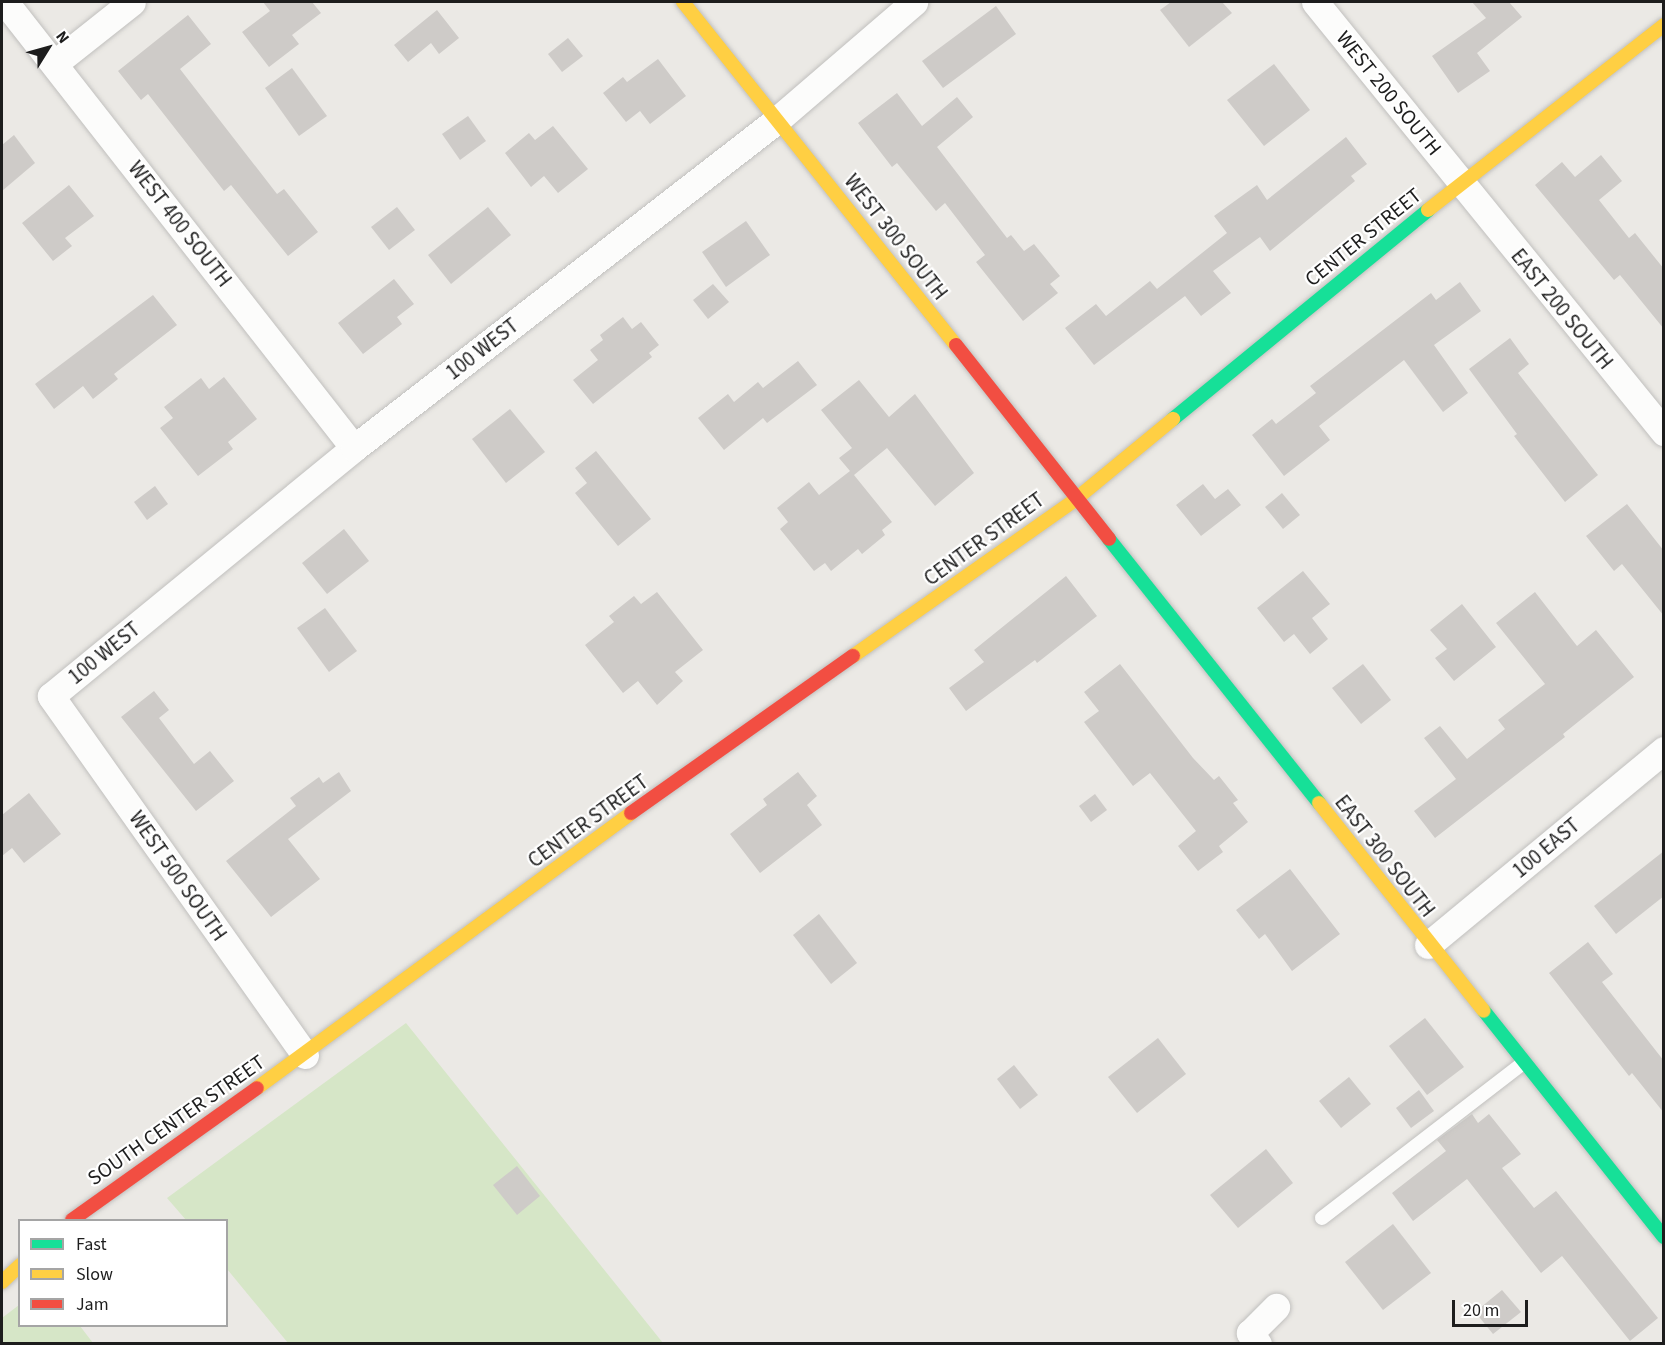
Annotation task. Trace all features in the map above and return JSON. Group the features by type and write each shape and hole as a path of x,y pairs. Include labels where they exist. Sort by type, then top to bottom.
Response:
{"street":[{"name":"WEST 400 SOUTH","path":"5,2 354,448"},
{"path":"55,63 132,2"},
{"name":"WEST 300 SOUTH","path":"683,2 1076,499"},
{"name":"100 WEST","path":"51,696 354,448 777,120 914,2"},
{"name":"WEST 200 SOUTH","path":"1315,2 1461,185"},
{"name":"CENTER STREET","path":"305,1055 622,819 1076,499 1461,185 1664,25"},
{"name":"EAST 200 SOUTH","path":"1461,185 1664,432"},
{"name":"EAST 300 SOUTH","path":"1076,499 1428,945 1664,1237"},
{"name":"WEST 500 SOUTH","path":"51,696 305,1055"},
{"name":"100 EAST","path":"1428,945 1664,750"},
{"name":"SOUTH CENTER STREET","path":"75,1219 305,1055"},
{"path":"2,1263 18,1255"},
{"path":"2,1282 18,1266"},
{"path":"1258,1344 1250,1333 1276,1307"}],"lane":[{"path":"1322,1218 1523,1063"}],"green space":[{"path":"406,1023 663,1343 288,1343 228,1270 228,1219 185,1219 167,1198"},
{"path":"18,1306 18,1327 81,1327 93,1343 2,1343 2,1318"}],"building":[{"path":"263,2 312,2 321,13 292,35 299,44 269,67 242,32 270,11"},
{"path":"1171,2 1222,2 1232,13 1189,47 1160,10"},
{"path":"1472,2 1509,2 1522,17 1477,53 1490,71 1458,93 1432,56 1486,18"},
{"path":"996,6 1016,34 943,88 922,61"},
{"path":"437,10 459,38 439,54 431,43 408,62 394,45"},
{"path":"188,15 211,44 180,69 277,194 284,189 318,232 288,256 231,185 224,191 148,94 141,100 118,71"},
{"path":"568,38 583,56 562,72 548,54"},
{"path":"658,59 686,96 650,124 640,111 626,122 603,93 623,77 627,82"},
{"path":"1274,64 1310,110 1264,146 1227,100"},
{"path":"292,68 327,116 299,136 265,88"},
{"path":"897,93 922,126 957,97 973,117 937,147 1007,238 1011,235 1024,251 1034,244 1060,276 1050,284 1058,293 1023,321 976,262 985,255 945,203 936,211 897,163 892,167 858,123"},
{"path":"468,116 486,141 460,160 442,134"},
{"path":"553,126 588,169 558,193 544,176 531,187 505,153 529,133 535,140"},
{"path":"14,135 35,163 2,191 2,145"},
{"path":"1346,137 1367,164 1351,176 1355,181 1270,251 1260,237 1213,271 1231,293 1201,316 1185,296 1094,365 1065,328 1096,304 1106,316 1150,281 1157,289 1227,233 1214,216 1257,185 1267,200"},
{"path":"1601,155 1622,181 1599,200 1629,238 1635,233 1664,269 1664,329 1620,275 1614,280 1535,185 1562,162 1575,177"},
{"path":"69,185 94,216 65,238 72,246 53,261 22,223"},
{"path":"397,207 415,230 389,250 371,227"},
{"path":"488,207 511,235 451,284 428,255"},
{"path":"746,221 770,255 726,287 702,252"},
{"path":"394,279 414,304 397,317 402,324 363,354 338,323"},
{"path":"1460,282 1481,311 1434,345 1468,393 1443,412 1404,360 1319,426 1330,440 1284,476 1252,435 1272,419 1276,424 1316,393 1310,386 1431,293 1436,300"},
{"path":"713,284 729,302 708,319 693,300"},
{"path":"153,295 177,325 114,374 118,379 93,399 83,386 54,409 35,384"},
{"path":"623,317 632,329 641,322 659,345 649,353 652,357 593,404 573,380 598,360 590,350 603,340 600,335"},
{"path":"1510,338 1529,364 1518,373 1598,475 1565,502 1514,436 1517,434 1469,369"},
{"path":"798,361 817,385 767,423 763,418 724,450 698,418 728,394 734,402 758,382 763,388"},
{"path":"224,377 257,419 228,442 233,449 198,476 160,428 173,418 164,407 201,378 209,389"},
{"path":"859,380 889,417 915,394 974,473 935,506 887,448 854,475 892,522 882,530 885,535 862,554 858,549 831,571 825,563 814,571 780,529 788,522 777,508 809,482 819,495 850,471 839,458 852,448 821,410"},
{"path":"510,409 545,452 506,483 472,439"},
{"path":"596,451 651,519 618,546 575,493 587,483 575,468"},
{"path":"1203,484 1215,499 1228,489 1241,505 1201,536 1176,505"},
{"path":"155,486 168,504 147,520 134,502"},
{"path":"1282,493 1300,515 1283,529 1265,507"},
{"path":"1627,504 1664,551 1664,616 1622,564 1614,571 1586,536"},
{"path":"344,529 369,561 327,594 302,563"},
{"path":"1303,571 1330,604 1312,618 1328,639 1310,654 1294,634 1284,642 1257,608"},
{"path":"1066,576 1097,616 1037,663 1035,660 966,711 949,688 984,662 974,650"},
{"path":"657,592 703,650 675,672 683,681 657,705 638,681 623,693 585,645 614,622 609,616 634,596 641,604"},
{"path":"1535,592 1577,646 1596,630 1634,677 1563,734 1565,737 1435,838 1414,811 1456,779 1424,738 1440,726 1467,759 1505,729 1498,720 1545,684 1496,623"},
{"path":"1462,604 1496,647 1454,681 1435,658 1447,649 1430,630"},
{"path":"325,608 357,651 329,672 297,628"},
{"path":"1120,664 1193,758 1214,780 1219,776 1238,800 1233,803 1248,822 1219,846 1223,852 1198,871 1178,846 1196,831 1150,773 1133,786 1084,722 1099,711 1084,692"},
{"path":"1363,664 1391,700 1361,724 1332,688"},
{"path":"154,691 169,710 159,718 194,764 210,751 234,781 196,811 121,717"},
{"path":"339,772 351,791 288,839 320,879 271,917 226,861 296,806 290,798 319,777 323,783"},
{"path":"798,772 817,796 807,805 822,825 760,873 730,834 767,805 763,799"},
{"path":"29,793 61,834 24,863 12,848 2,856 2,815"},
{"path":"1095,794 1107,810 1091,822 1079,806"},
{"path":"1664,851 1664,896 1616,934 1594,906"},
{"path":"1290,869 1340,934 1292,971 1265,934 1259,939 1236,910"},
{"path":"819,914 857,963 831,984 793,935"},
{"path":"1588,942 1613,974 1602,982 1664,1061 1664,1113 1632,1073 1629,1076 1549,973"},
{"path":"1425,1018 1464,1067 1427,1095 1389,1046"},
{"path":"1158,1038 1186,1074 1137,1113 1108,1077"},
{"path":"1014,1065 1038,1095 1020,1109 997,1079"},
{"path":"1349,1077 1371,1104 1341,1128 1319,1101"},
{"path":"1419,1090 1434,1111 1411,1128 1396,1108"},
{"path":"1472,1114 1478,1123 1489,1114 1521,1154 1502,1168 1534,1208 1556,1191 1658,1318 1630,1341 1562,1256 1541,1273 1467,1179 1413,1221 1392,1193 1446,1151 1437,1140"},
{"path":"1266,1149 1293,1183 1238,1228 1210,1195"},
{"path":"517,1166 540,1196 517,1215 493,1185"},
{"path":"1393,1224 1431,1273 1383,1310 1345,1262"},
{"path":"1502,1290 1521,1312 1493,1334 1475,1312"}],"traffic: fast":[{"path":"1173,419 1428,210"},
{"path":"1109,539 1319,803"},
{"path":"1484,1011 1664,1237"}],"traffic: slow":[{"path":"683,2 956,345"},
{"path":"1428,210 1664,25"},
{"path":"853,656 1076,499 1173,419"},
{"path":"1319,803 1484,1011"},
{"path":"257,1088 631,813"},
{"path":"2,1282 18,1267"}],"traffic: jam":[{"path":"956,345 1109,539"},
{"path":"631,813 853,656"},
{"path":"73,1219 257,1088"}]}
